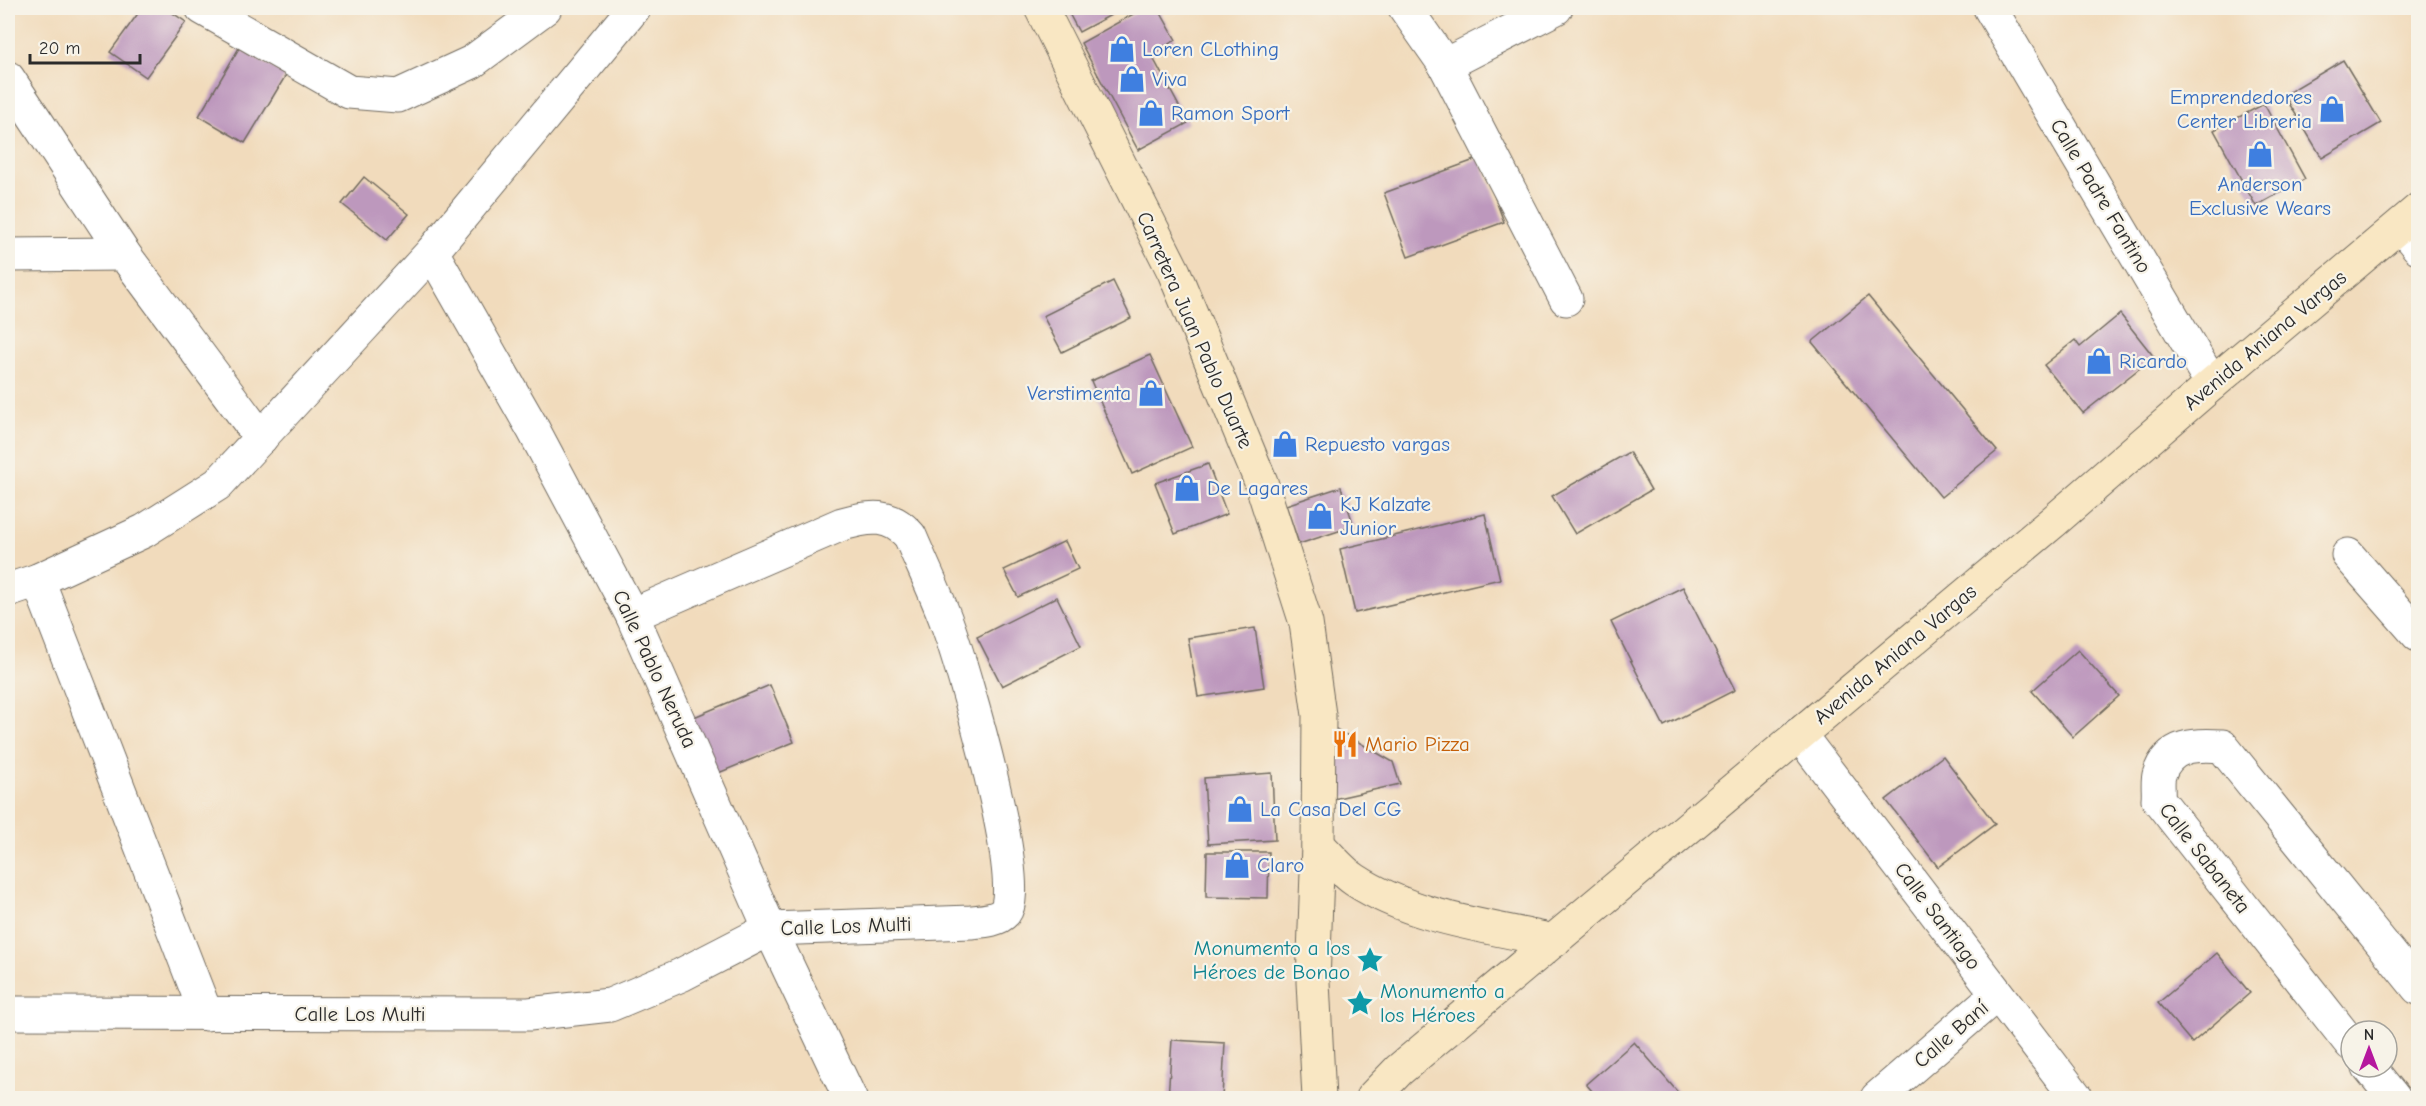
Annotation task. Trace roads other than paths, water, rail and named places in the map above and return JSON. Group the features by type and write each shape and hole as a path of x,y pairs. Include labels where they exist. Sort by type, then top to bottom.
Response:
{"main road":[{"name":"Carretera Juan Pablo Duarte","path":"1041,8 1173,272 1261,482 1306,623 1318,716 1318,845 1313,982 1319,1098"},
{"name":"Avenida Aniana Vargas","path":"1372,1098 1399,1070 2045,529 2212,384 2412,228"},
{"path":"1318,845 1353,879 1398,903 1468,923 1554,941"}],"street":[{"path":"202,8 349,92 398,96 472,62 545,8"},
{"path":"206,1014 22,585 144,531 218,484 432,252 634,8"},
{"path":"1405,8 1445,65 1566,299"},
{"path":"1445,65 1556,8"},
{"name":"Calle Padre Fantino","path":"1990,8 2212,384"},
{"path":"8,78 124,254 261,438"},
{"name":"Calle Pablo Neruda","path":"432,252 533,429 632,615 770,929 850,1098"},
{"path":"8,255 124,254"},
{"name":"Calle Los Multi","path":"8,1013 67,1011 206,1014 529,1014 610,1005 681,975 770,929 971,922 990,920 1004,913 1010,902 1006,839 989,769 949,629 910,536 900,524 881,518 862,519 842,524 632,615"},
{"path":"2348,555 2418,634"},
{"name":"Calle Santiago","path":"1799,734 2077,1098"},
{"name":"Calle Sabaneta","path":"2339,1029 2158,799 2159,774 2171,753 2195,744 2222,746 2418,988"},
{"name":"Calle Baní","path":"1877,1098 1997,994"},
{"path":"2379,1079 2394,1098"}],"place":[{"name":"Loren CLothing","path":"1122,49"},
{"name":"Viva","path":"1132,79"},
{"name":"Emprendedores Center Libreria","path":"2332,109"},
{"name":"Ramon Sport","path":"1151,113"},
{"name":"Anderson Exclusive Wears","path":"2260,154"},
{"name":"Ricardo","path":"2099,361"},
{"name":"Verstimenta","path":"1151,393"},
{"name":"Repuesto vargas","path":"1285,444"},
{"name":"De Lagares","path":"1187,488"},
{"name":"KJ Kalzate Junior","path":"1320,516"},
{"name":"Mario Pizza","path":"1345,744"},
{"name":"La Casa Del CG","path":"1240,809"},
{"name":"Claro","path":"1237,865"},
{"name":"Monumento a los Héroes de Bonao","path":"1370,960"},
{"name":"Monumento a los Héroes","path":"1360,1003"}]}
